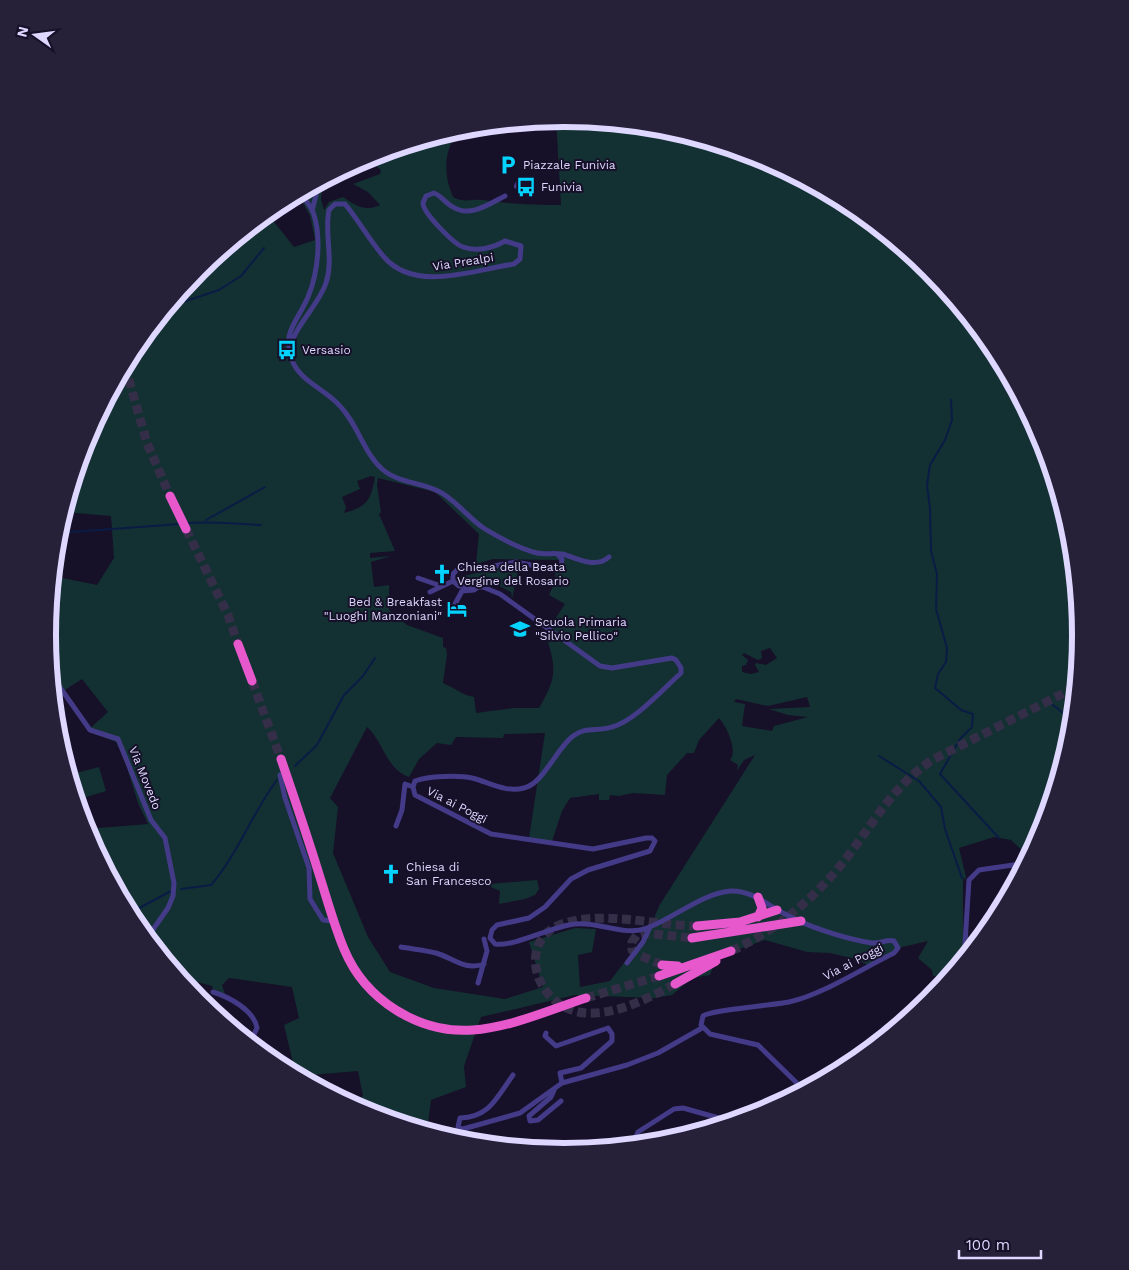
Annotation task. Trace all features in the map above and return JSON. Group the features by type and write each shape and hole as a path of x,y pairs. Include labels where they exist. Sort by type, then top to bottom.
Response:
{"highway":[{"path":"170,496 186,528"},
{"path":"238,644 252,682"},
{"path":"281,759 344,950 362,980 384,1002 409,1018 448,1030 476,1030 586,998"},
{"path":"758,897 762,908 758,918"},
{"path":"696,926 723,925 758,918 777,910"},
{"path":"754,927 769,922 777,910"},
{"path":"692,938 801,921"},
{"path":"659,976 731,952 675,984"},
{"path":"662,965 672,967 708,960"}],"street":[{"path":"312,211 316,192"},
{"name":"Via Prealpi","path":"290,347 294,334 308,315 325,284 330,262 327,221 329,210 335,204 345,204 384,257 398,269 418,277 443,277 514,264 520,259 521,246 505,241 494,247 474,249 462,247 426,212 423,203 426,196 434,193 442,196 450,206 469,212 505,196"},
{"path":"304,198 312,211 317,228 316,266 308,297 291,326 287,339 293,362 302,374 338,403 376,463 390,475 440,491 485,529 522,548 537,553 558,555 594,563 604,562 608,557"},
{"path":"430,592 453,581 453,574 458,569 483,568 516,562 556,570 561,567 562,559 558,555"},
{"path":"418,578 441,586"},
{"name":"Via ai Poggi","path":"453,581 459,586 479,586 500,594 600,666 612,668 672,658 679,664 680,673 628,720 612,728 582,729 572,737 538,779 524,788 505,789 471,778 424,778 416,781 412,787 414,794 491,834 593,849 646,838 652,838 655,841 650,851 588,870 570,879 558,895 529,918 497,925 492,930 490,938 495,944 503,945 542,932 576,924 604,925 631,932 650,927 719,893 738,892 758,897 777,910 801,921 869,942 892,940 896,942 898,948 894,953 800,999 743,1010 709,1012 701,1020 702,1028"},
{"path":"455,604 462,592 474,590 479,586"},
{"name":"Via Movedo","path":"59,686 90,730 118,739 148,812 165,838 169,850 175,890 168,908 152,931"},
{"path":"280,775 285,798 309,868 310,899 323,920 335,921"},
{"path":"396,826 402,810 405,784 412,787"},
{"path":"965,948 969,880 979,870 1018,864"},
{"path":"626,963 643,942 650,927"},
{"path":"478,983 487,951 485,942 492,940"},
{"path":"401,947 433,952 458,964 474,968 484,964"},
{"path":"213,992 230,998 254,1019 257,1028 253,1036"},
{"path":"546,1032 545,1036 556,1046 608,1028 612,1034 612,1041 581,1068 560,1073 562,1083"},
{"path":"512,1075 484,1112 477,1117 460,1118 458,1127 463,1129 520,1113 562,1083 627,1065 658,1053 702,1028 710,1034 758,1045 799,1085"},
{"path":"555,1088 551,1097 529,1116 530,1121 538,1120 561,1102"},
{"path":"635,1138 638,1132 674,1109 683,1108 720,1118"}],"green space":[{"path":"556,127 598,128 664,137 696,144 759,165 819,195 847,212 874,232 924,276 968,326 1005,381 1034,441 1046,472 1063,536 1072,602 1072,668 1068,701 1063,734 1046,798 1024,852 1011,840 994,837 959,848 966,877 965,880 963,877 963,950 944,973 940,971 940,975 933,976 932,970 918,958 928,941 898,948 872,967 856,959 830,953 807,952 765,940 717,957 710,975 692,978 672,995 655,998 575,995 481,1017 464,1066 466,1087 431,1100 428,1124 358,1099 363,1096 358,1071 310,1075 294,1065 284,1025 299,1018 292,987 229,978 222,985 225,994 213,989 212,986 192,980 161,944 142,917 124,889 95,828 148,824 138,803 123,755 116,742 87,731 108,712 82,679 60,693 56,635 60,577 97,585 114,558 111,516 72,513 83,472 95,441 124,381 161,326 182,300 229,253 255,232 272,219 294,247 315,240 310,216 301,200 322,188 321,200 324,210 329,202 343,197 361,207 375,207 380,205 368,192 353,184 380,174 381,170 372,164 433,144 453,140 446,162 446,170 453,197 464,200 561,205","holes":["371,476 375,477 372,491 367,501 358,508 344,513 346,507 342,497 360,489 357,481","378,478 435,492 479,534 476,564 493,559 559,560 561,571 555,572 556,579 549,595 565,604 545,634 552,656 553,672 549,688 539,708 513,708 476,713 474,697 443,683 447,654 446,648 443,647 443,638 407,625 389,610 389,585 374,587 371,562 391,556 370,558 370,553 395,551 379,514 381,512 377,485","770,648 777,658 766,665 756,663 755,665 759,672 751,674 742,672 742,666 746,665 748,660 742,655 744,653 758,660 762,658 761,651","807,697 810,707 769,709 788,715 808,717 774,726 772,731 742,726 745,704 734,702 736,699 768,706","719,718 730,739 733,751 730,760 738,765 737,771 744,760 755,755 659,906 650,929 610,981 580,987 578,955 592,952 596,929 575,928 529,942 543,987 505,999 434,988 390,972 368,937 333,853 338,807 330,798 367,727 373,733 395,768 409,777 419,759 437,743 451,745 456,737 503,738 504,734 545,733 529,838 552,841 562,811 570,798 599,794 599,800 609,800 610,795 619,796 633,793 665,795 667,775 687,753 694,753 699,740"]},
{"path":"513,564 519,565 512,599 511,592 486,579 484,583 466,584 459,581 460,577"},
{"path":"99,767 106,791 83,798 76,773"},
{"path":"537,880 539,889 535,895 499,904 500,891 489,886 490,884"}],"waterway":[{"path":"179,303 219,290 241,276 264,248"},
{"path":"951,400 952,420 945,440 930,465 927,485 930,509 931,551 937,574 936,609 947,648 946,662 938,674 935,688 961,710 973,714 972,727 960,739 940,774 999,838"},
{"path":"206,520 265,487"},
{"path":"187,523 215,522 261,525"},
{"path":"67,532 180,524"},
{"path":"295,766 317,745 344,695 363,676 375,658"},
{"path":"1047,700 1066,715"},
{"path":"879,756 919,781 941,807 945,829 962,878"},
{"path":"181,889 211,885 221,873 277,780"},
{"path":"137,909 171,891"}],"tunnel":[{"path":"128,375 147,443 170,496"},
{"path":"186,529 228,615 238,644"},
{"path":"252,681 281,759"},
{"path":"731,951 782,921 826,883 888,801 920,769 934,759 1069,690"},
{"path":"675,984 636,1003 615,1010 594,1013 574,1011 558,1003 546,990 538,976 535,960 539,944 548,932 565,923 597,918 613,918 697,926"},
{"path":"662,965 632,950 632,942 637,935 645,933 692,938"},
{"path":"586,998 659,976"}],"place":[{"name":"Piazzale Funivia","path":"508,165"},
{"name":"Funivia","path":"526,187"},
{"name":"Versasio","path":"287,350"},
{"name":"Chiesa della Beata Vergine del Rosario","path":"442,574"},
{"name":"Bed & Breakfast \"Luoghi Manzoniani\"","path":"457,609"},
{"name":"Scuola Primaria \"Silvio Pellico\"","path":"520,629"},
{"name":"Chiesa di San Francesco","path":"391,874"}]}
